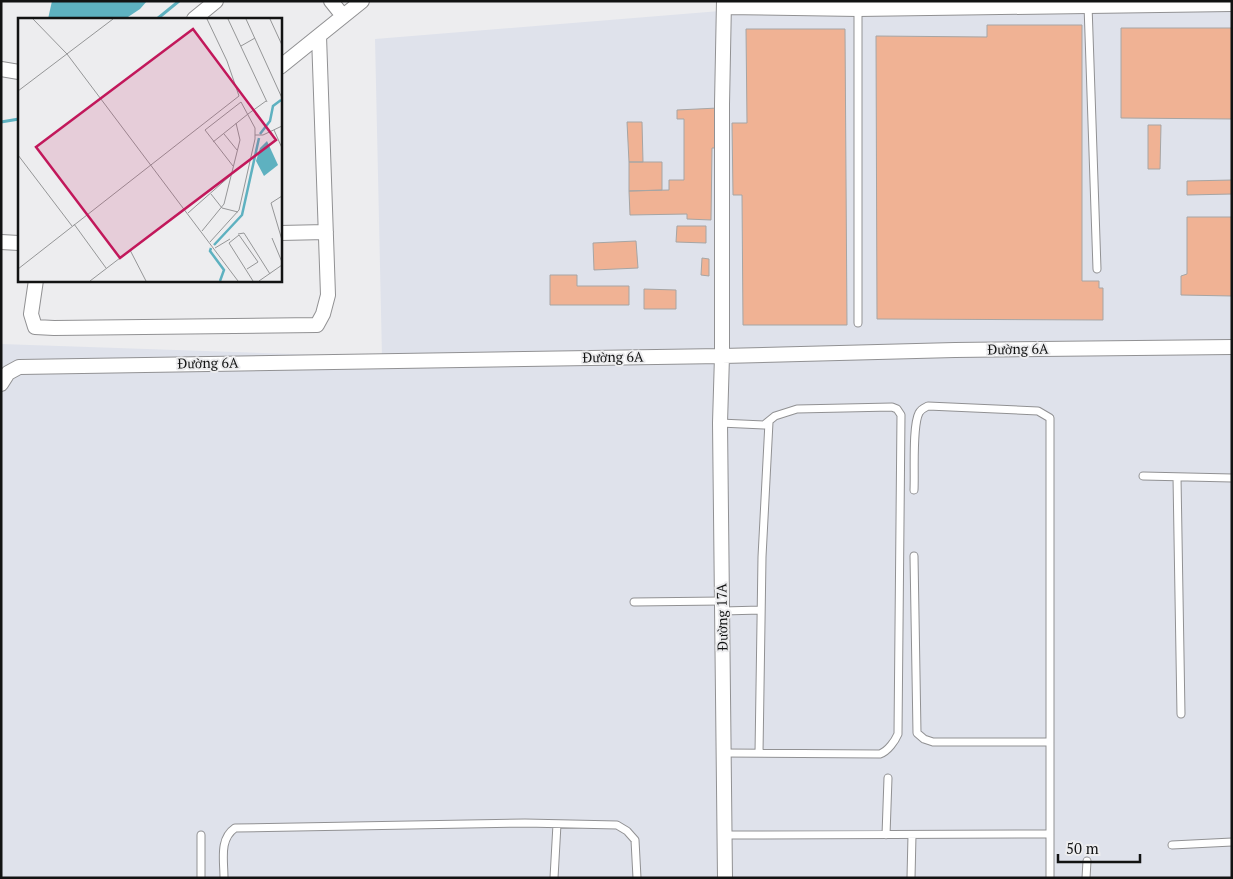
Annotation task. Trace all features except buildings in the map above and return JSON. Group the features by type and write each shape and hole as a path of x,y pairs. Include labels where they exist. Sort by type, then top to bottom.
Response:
{"street":[{"path":"195,18 216,1"},
{"path":"331,1 344,16"},
{"path":"281,65 362,1"},
{"path":"724,4 858,9 1149,3 1232,4"},
{"name":"Đường 17A","path":"724,4 720,423 725,878"},
{"path":"36,281 31,314 35,327 317,325 324,314 328,296 318,36"},
{"path":"1,68 18,72"},
{"path":"281,233 326,232"},
{"path":"1,242 18,243"},
{"name":"Đường 6A","path":"1,384 8,373 19,367 722,356 955,350 1232,347"}],"lane":[{"path":"1088,5 1097,269"},
{"path":"858,9 858,323"},
{"path":"914,490 914,430 918,415 921,410 928,406 1038,411 1050,418 1050,878"},
{"path":"720,423 764,425 775,416 797,409 892,407 897,409 901,415 898,734 890,746 880,754 723,753"},
{"path":"759,753 762,556 769,422"},
{"path":"1143,476 1232,478"},
{"path":"1177,477 1181,714"},
{"path":"914,556 917,733 924,739 934,742 1050,742"},
{"path":"634,602 723,606 761,610"},
{"path":"886,835 888,778"},
{"path":"224,878 224,842 235,828 525,823 617,825 627,831 635,840 637,878"},
{"path":"554,878 556,824"},
{"path":"724,835 1050,834"},
{"path":"201,835 201,878"},
{"path":"911,878 912,835"},
{"path":"1172,844 1232,842"},
{"path":"1086,878 1087,861"}],"shaded area":[{"path":"1232,8 1232,878 1,878 1,344 382,357 375,39 720,11"}],"water":[{"path":"52,1 147,1 140,9 126,18 48,18"}],"waterway":[{"path":"158,18 179,1"},
{"path":"1,122 18,119"}]}
